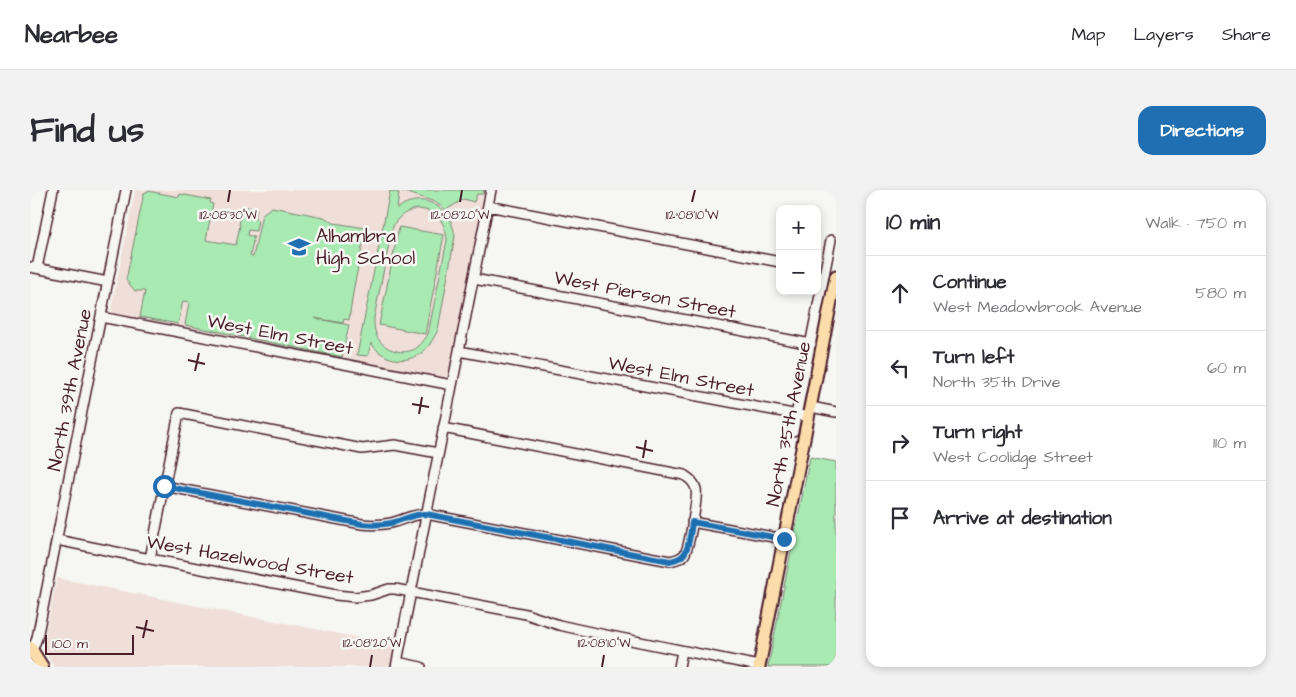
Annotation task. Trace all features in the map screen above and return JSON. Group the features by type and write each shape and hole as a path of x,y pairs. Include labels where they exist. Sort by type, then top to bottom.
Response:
{"highway":[{"path":"31,651 42,667"}],"main road":[{"name":"North 35th Avenue","path":"753,666 784,539 810,412 831,276"}],"street":[{"path":"53,190 34,268 108,282"},
{"name":"North 39th Avenue","path":"31,651 37,638 126,190"},
{"path":"420,667 396,665 492,190"},
{"path":"488,206 776,261"},
{"name":"North 35th Avenue","path":"793,431 811,344 831,276 831,240"},
{"name":"West Pierson Street","path":"474,279 811,344"},
{"name":"West Elm Street","path":"101,317 452,385"},
{"name":"West Elm Street","path":"459,351 796,415 810,412 836,412"},
{"path":"150,559 178,413 362,449 395,445 438,453"},
{"path":"164,486 362,524 392,523 417,514 426,514 670,561 684,555 688,545 696,490 693,481 684,475 443,428"},
{"path":"692,522 784,539"},
{"name":"West Hazelwood Street","path":"57,540 346,596 371,595 389,589 411,592 526,614 586,632 753,666"},
{"path":"679,667 682,651"}],"shaded area":[{"name":"Alhambra High School","path":"135,190 486,190 448,376 443,377 113,313 111,310 112,304"},
{"path":"57,578 395,645 391,667 54,667 44,651 44,638"}],"green space":[{"path":"399,190 484,190 483,194 477,194 474,202 464,199 446,210 435,202"},
{"path":"148,191 179,197 180,194 211,200 210,203 213,204 206,240 236,245 241,214 245,214 247,207 257,209 255,219 258,220 256,231 248,230 247,235 254,237 250,256 253,257 262,214 272,207 324,217 334,223 366,228 349,320 344,319 343,323 314,318 349,325 342,357 185,325 189,302 183,301 178,324 140,317 145,291 135,291 126,280 144,193"},
{"path":"390,191 399,193 397,209 406,203 416,201 432,203 439,207 450,219 455,236 438,330 431,343 421,354 415,357 404,360 393,359 379,352 371,343 368,356 357,355","holes":["417,209 435,214 439,218 444,227 447,240 428,334 415,349 404,352 392,350 382,344 379,339 375,330 374,318 392,229 396,221 405,213"]},
{"path":"399,227 444,235 425,334 379,325"},
{"path":"810,457 836,462 836,667 768,667"}],"place":[{"name":"Alhambra High School","path":"299,247"}],"route":[{"path":"164,486 371,525 392,523 417,514 426,514 670,561 684,555 688,545 692,522 784,539"}]}
